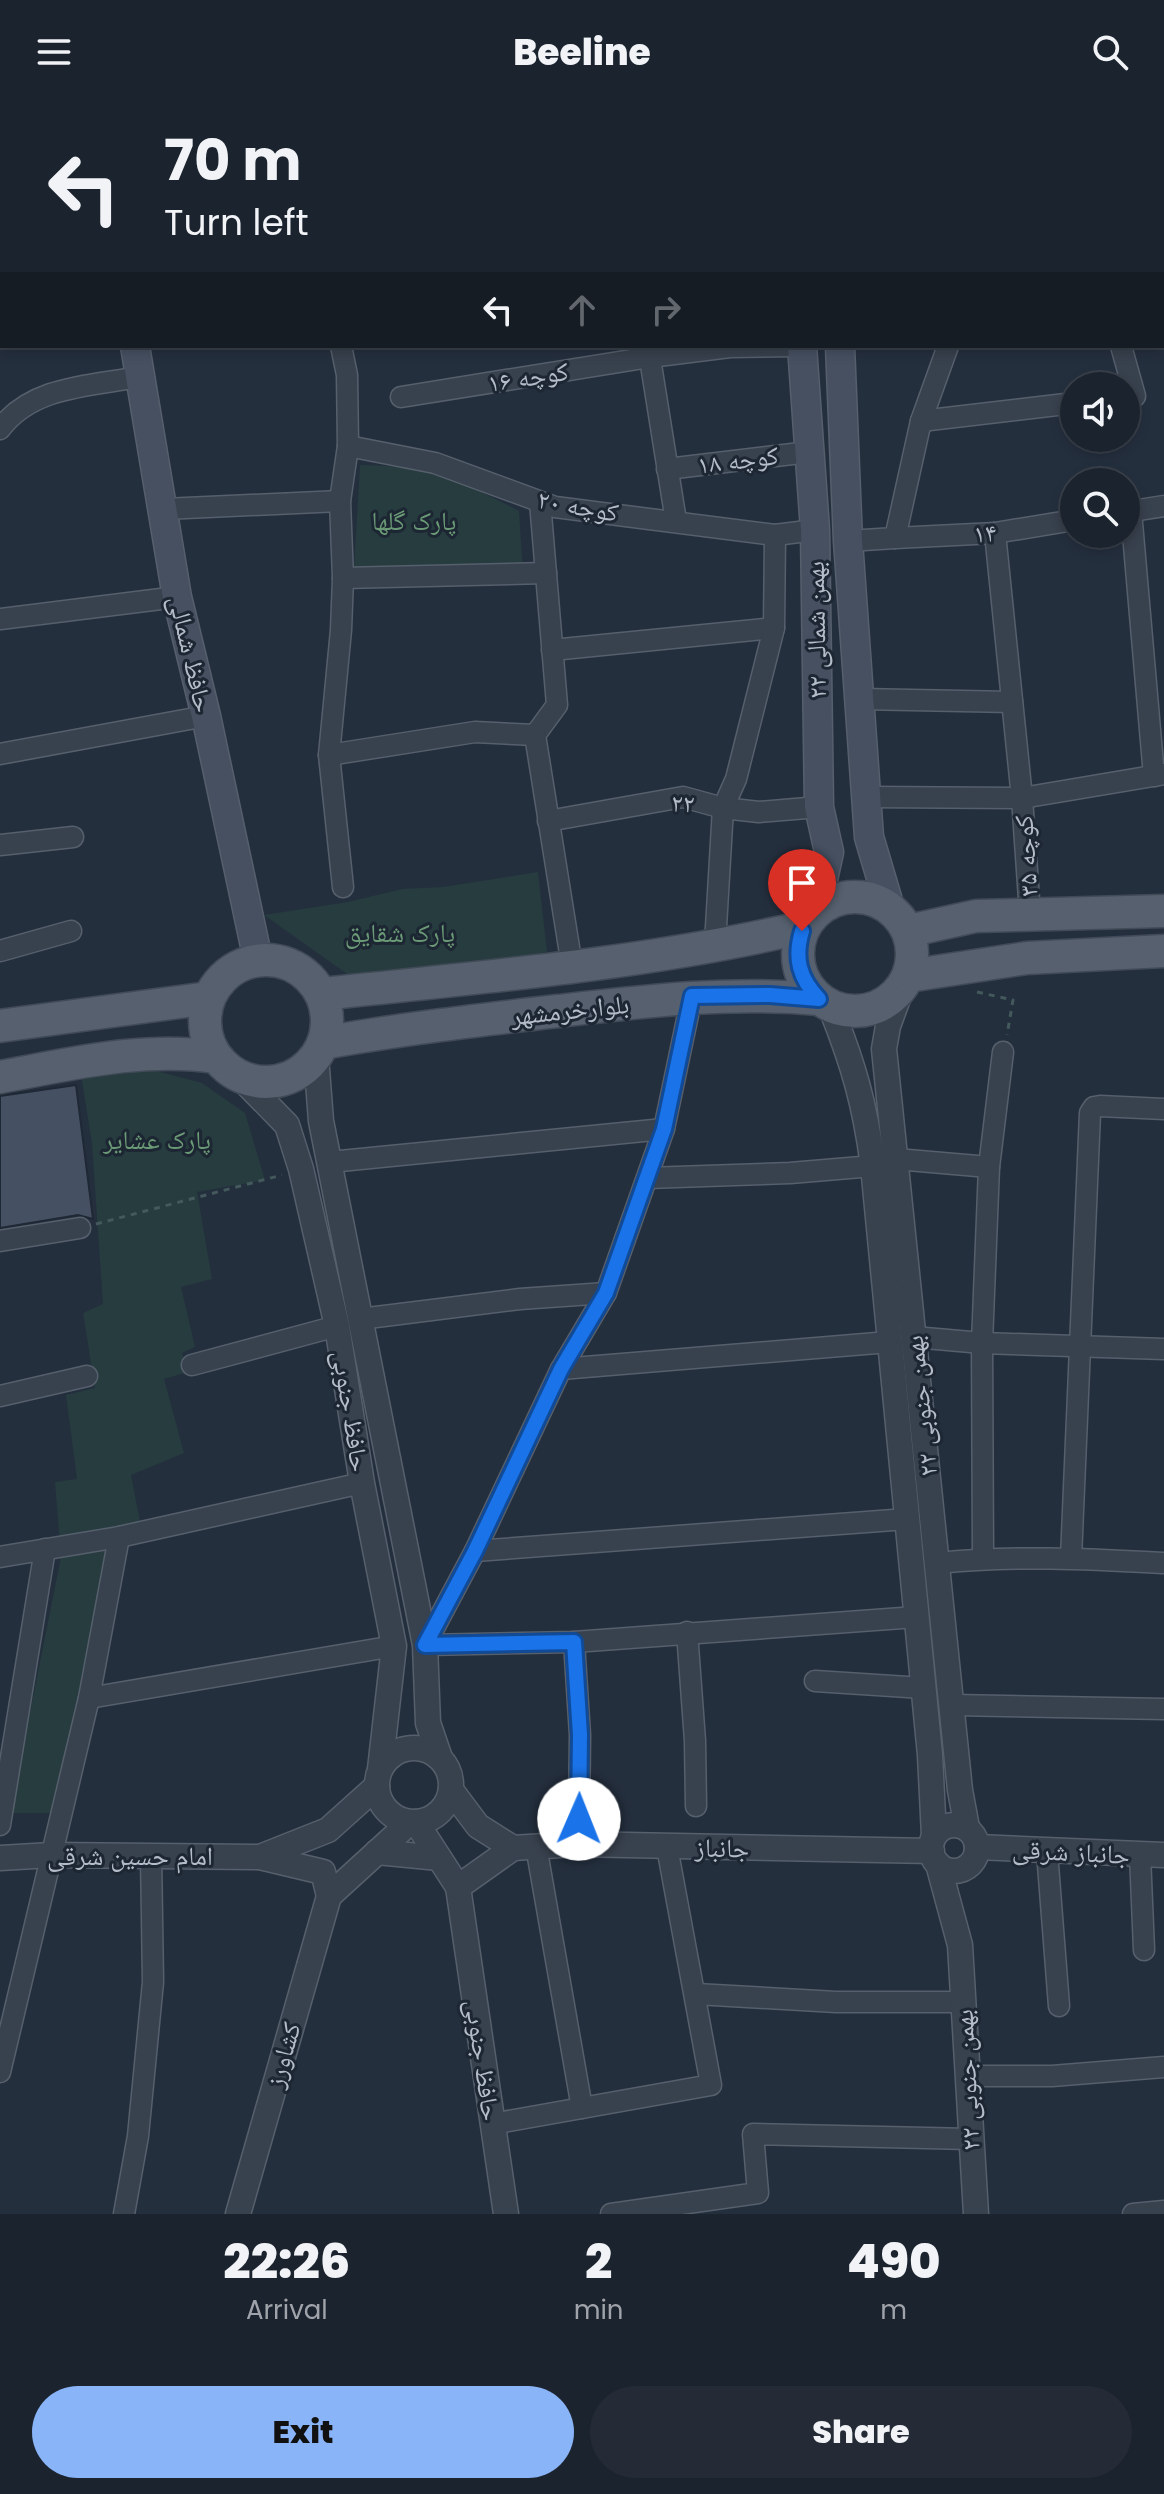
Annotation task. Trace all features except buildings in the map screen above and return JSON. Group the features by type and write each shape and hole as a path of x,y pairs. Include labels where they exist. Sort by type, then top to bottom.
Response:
{"main road":[{"name":"حافظ شمالی","path":"135,348 177,597 258,960"},
{"name":"۲۲ بهمن شمالی","path":"800,348 815,530 819,807 829,852 810,920"},
{"name":"۲۲ بهمن شمالی","path":"840,348 848,541 869,837 899,920"},
{"path":"829,852 844,858 857,858 869,837"},
{"path":"899,920 912,961 905,980 888,1001 868,1010 843,1010 825,1002 801,975 798,945 810,920 834,900 848,897 863,897 899,920 1164,911"},
{"path":"971,968 965,936 976,916"},
{"name":"بلوارخرمشهر","path":"321,994 572,966 758,938 810,920"},
{"path":"758,938 778,948 785,961 781,980 770,995"},
{"path":"905,980 1027,958 1164,951"},
{"path":"0,1077 101,1059 182,1051 227,1066 252,1081 281,1080 306,1066 319,1049 327,1018 321,994 306,974 283,962 258,960 230,971 218,983 209,998 205,1028 227,1066"},
{"path":"393,986 379,1007 382,1019 397,1030"},
{"name":"بلوارخرمشهر","path":"319,1049 397,1030 692,996 770,995 825,1002"},
{"path":"0,1026 209,998"},
{"path":"173,1003 187,1012 190,1023 182,1051"}],"street":[{"path":"341,348 347,375 348,446 340,501 343,578 329,755 343,887"},
{"name":"کوچه ۱۶","path":"401,397 649,352 714,348"},
{"path":"895,538 921,421 947,348"},
{"path":"1122,348 1128,372"},
{"path":"649,352 676,521"},
{"path":"0,429 9,417 42,395 139,377"},
{"path":"921,421 1060,405"},
{"name":"کوچه ۲۰","path":"348,446 435,463 555,507 775,535 815,530"},
{"name":"کوچه ۱۸","path":"667,469 809,452"},
{"path":"164,509 340,501"},
{"path":"540,502 557,705 535,735 572,966"},
{"path":"1140,510 1164,506"},
{"name":"۱۴","path":"848,541 995,533 1060,522"},
{"name":"کوچه ۳۵","path":"995,533 1022,798 1030,914"},
{"path":"715,944 723,808 736,779 774,628 775,535"},
{"path":"867,797 1022,798 1159,775 1132,548"},
{"path":"343,578 546,573"},
{"path":"0,619 177,597"},
{"path":"552,650 774,628"},
{"path":"860,699 1012,702"},
{"path":"0,754 206,716"},
{"path":"329,755 475,732 535,735"},
{"name":"۲۲","path":"548,821 683,797 723,808 759,812 819,807"},
{"path":"0,845 73,837"},
{"path":"0,951 71,931"},
{"name":"۲۲ بهمن جنوبی","path":"905,980 885,1041 884,1162 889,1342 930,1755 935,1850 960,1945"},
{"path":"692,996 664,1129 606,1293 561,1369 475,1551 425,1645 574,1642 916,1617"},
{"name":"۲۲ بهمن جنوبی","path":"825,1002 848,1049 884,1162 914,1337 952,1705 971,1847 960,1945 976,2214"},
{"path":"848,1049 867,1038 885,1041"},
{"name":"حافظ جنوبی","path":"319,1049 321,1121 330,1162 349,1323 362,1483 394,1646 378,1777"},
{"path":"983,1558 982,1343 989,1167 1003,1052"},
{"name":"حافظ جنوبی","path":"227,1066 287,1125 349,1323 425,1645 428,1723 440,1758"},
{"path":"1071,1558 1090,1113 1094,1107 1100,1106 1164,1109"},
{"path":"287,1125 297,1116 310,1111 321,1121"},
{"path":"330,1162 664,1129"},
{"path":"647,1178 790,1173 884,1162 989,1167"},
{"path":"0,1241 80,1228"},
{"path":"192,1365 349,1323 520,1299 606,1293"},
{"path":"914,1337 982,1343 1164,1349"},
{"path":"561,1369 889,1342"},
{"path":"0,1396 87,1376"},
{"path":"0,1557 119,1537 362,1483"},
{"path":"475,1551 907,1519"},
{"path":"0,2072 89,1698 119,1537"},
{"path":"0,1825 10,1716 45,1549"},
{"path":"938,1563 983,1558 1071,1558 1164,1563"},
{"path":"687,1632 696,1806"},
{"path":"574,1642 580,1735 579,1819"},
{"path":"89,1698 394,1646"},
{"path":"815,1681 923,1688"},
{"path":"952,1705 1164,1709"},
{"path":"260,1857 328,1830 378,1777 392,1755 408,1748 425,1749 440,1758 450,1773 451,1790 443,1809 434,1817 413,1822 329,1896 323,1872 328,1830"},
{"path":"378,1777 378,1796 390,1814 413,1822"},
{"path":"451,1790 478,1826 524,1847"},
{"name":"حافظ جنوبی","path":"413,1822 458,1887 506,2214"},
{"path":"935,1850 946,1826 953,1825 971,1847"},
{"path":"458,1887 524,1847"},
{"path":"524,1847 582,2108"},
{"name":"جانباز","path":"524,1847 935,1850"},
{"path":"492,2124 711,2085 667,1847"},
{"name":"جانباز شرقی","path":"935,1850 950,1870 964,1869 971,1847 1152,1855"},
{"path":"377,1852 439,1858"},
{"path":"1047,1852 1059,2006"},
{"name":"امام حسین شرقی","path":"0,1858 51,1855 260,1857"},
{"path":"124,2214 138,2136 153,1982 151,1855"},
{"path":"1144,1950 1152,1855"},
{"path":"260,1857 323,1872"},
{"name":"کشاورز","path":"238,2214 329,1896"},
{"path":"696,1994 836,2002 963,2002"},
{"path":"969,2076 1052,2076 1164,2067"},
{"path":"611,2214 758,2193 753,2134 970,2139"},
{"path":"1133,2214 1164,2211"}],"path":[{"path":"971,968 974,991 1013,1000 1003,1052"},
{"path":"80,1228 301,1169"}],"green space":[{"name":"پارک گلها","path":"360,465 405,468 443,477 519,511 523,574 354,570"},
{"name":"پارک شقایق","path":"538,872 547,952 360,983 264,915 348,902 402,889 443,887"},
{"name":"پارک عشایر","path":"149,1069 202,1083 245,1113 265,1180 197,1192 212,1279 181,1287 195,1347 182,1353 188,1372 164,1379 184,1453 131,1475 140,1522 115,1532 55,1813 10,1813 61,1557 55,1482 77,1479 66,1395 95,1388 83,1313 103,1304 92,1143 81,1075"}],"route":[{"path":"579,1819 580,1735 574,1642 425,1645 475,1551 561,1369 606,1293 664,1129 692,996 770,995 819,999 801,975 798,945 802,931"}]}
